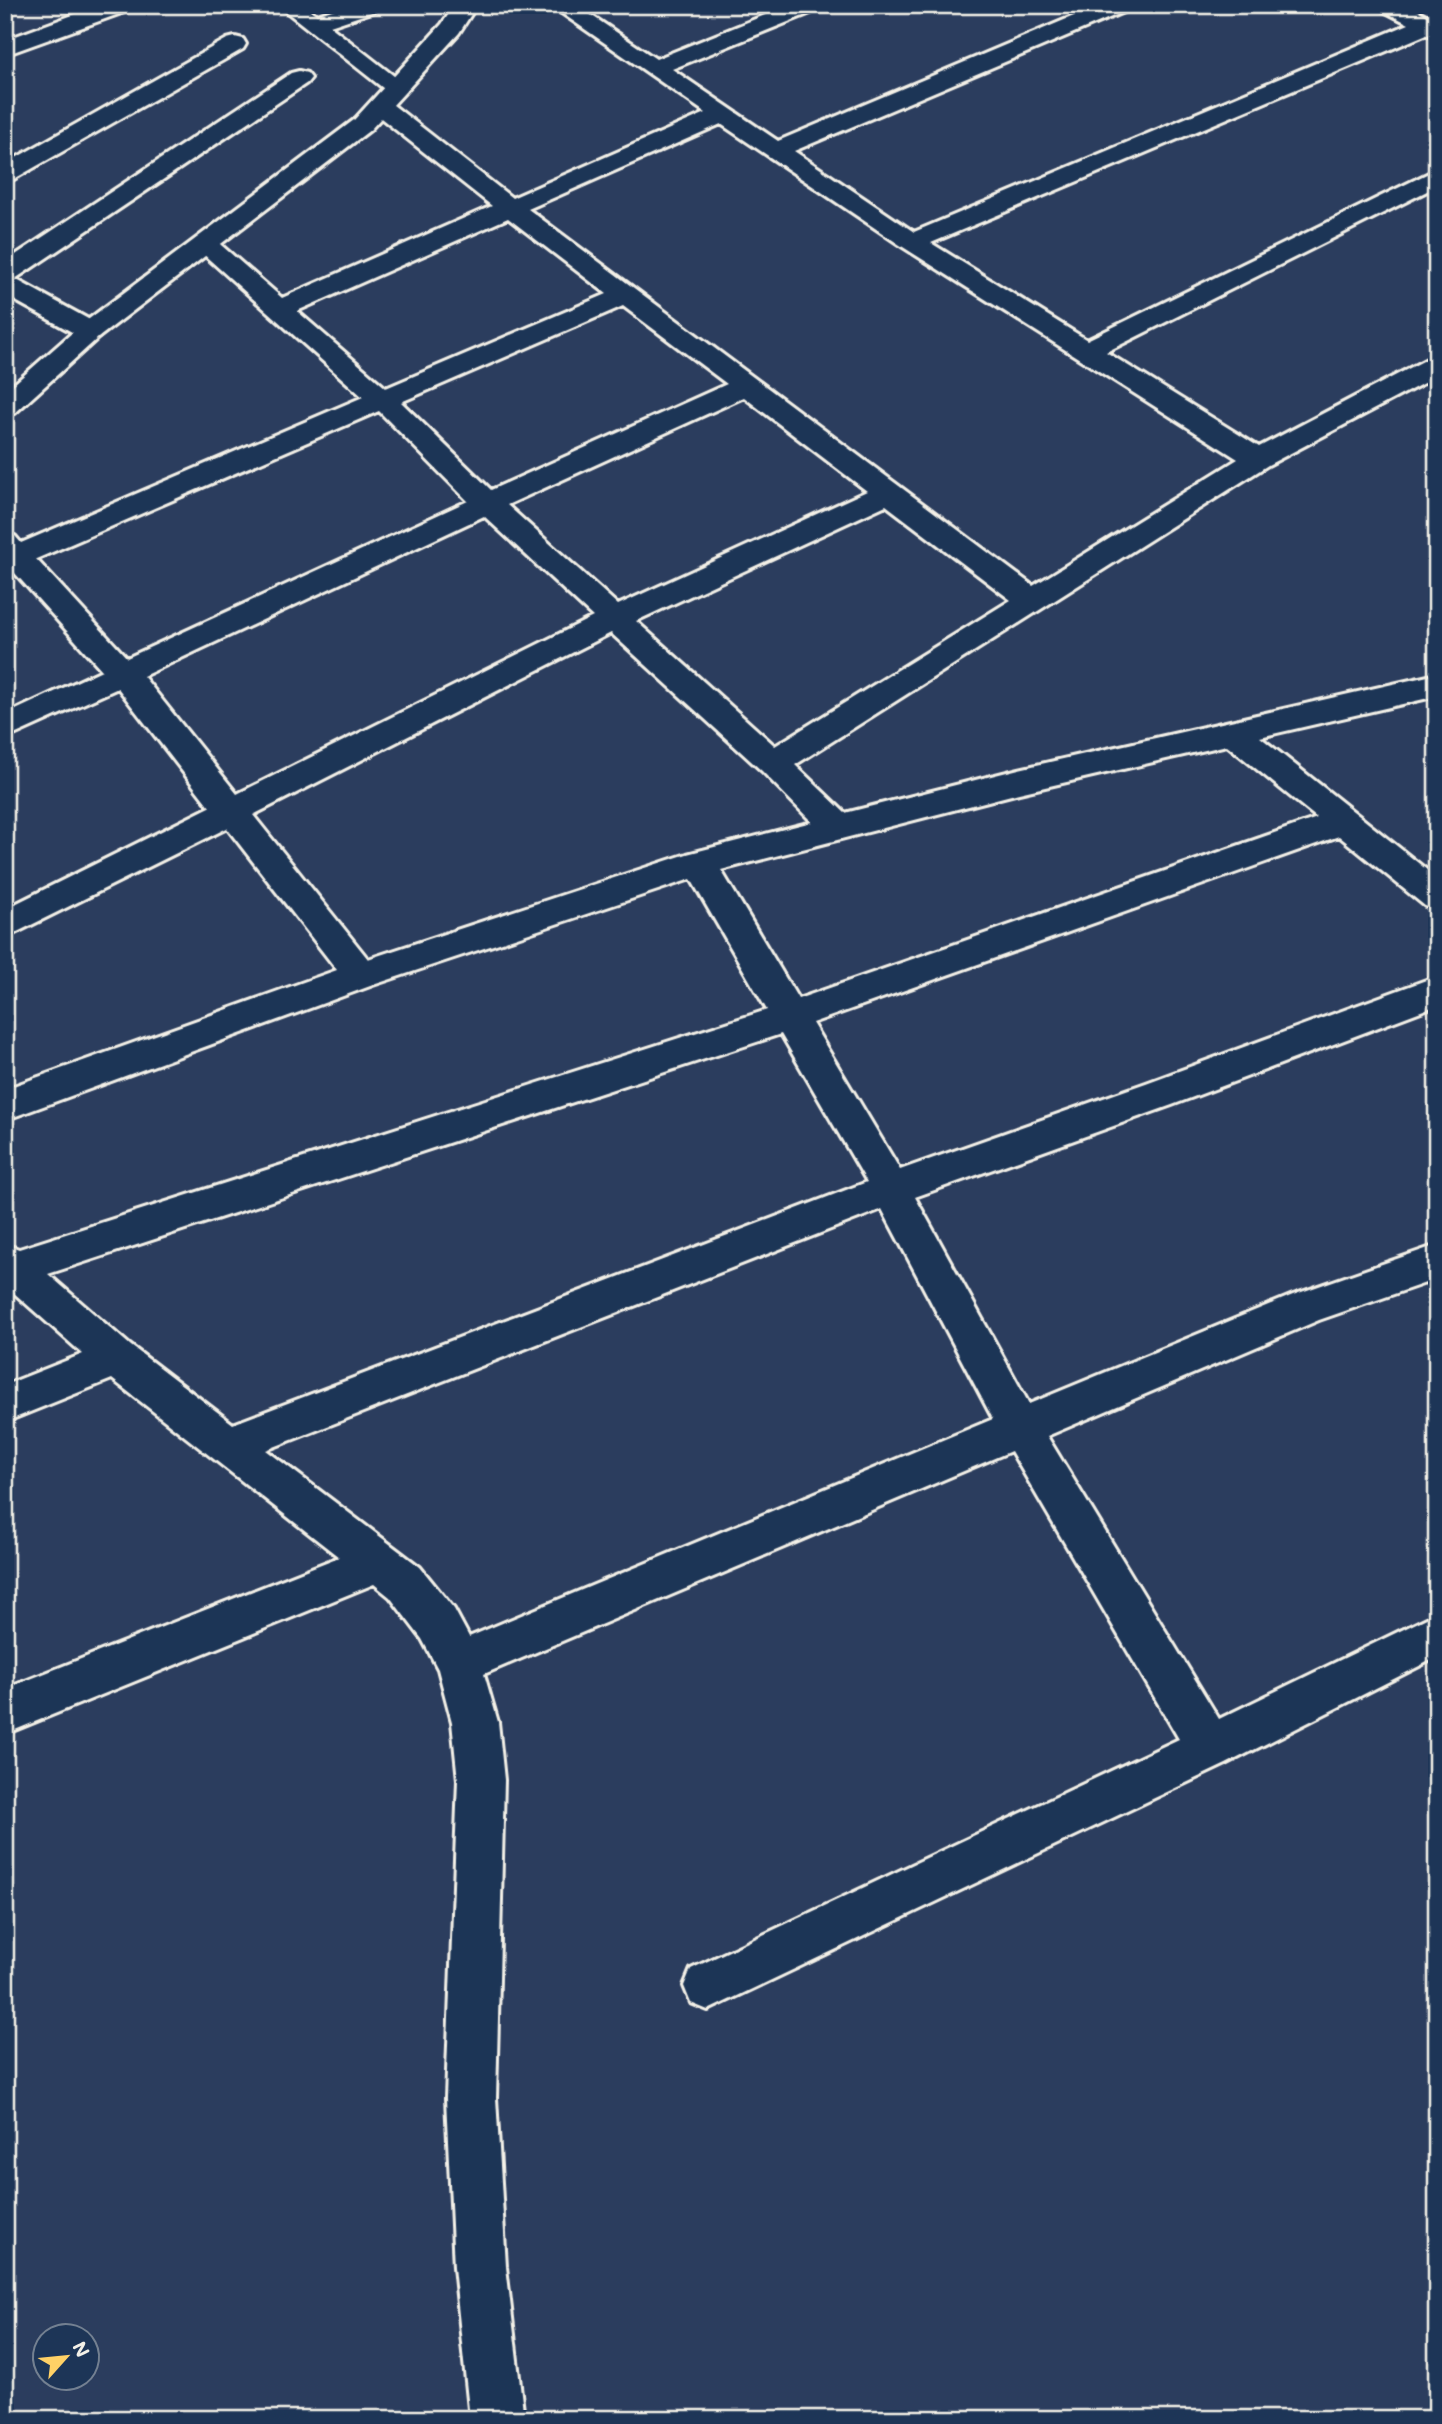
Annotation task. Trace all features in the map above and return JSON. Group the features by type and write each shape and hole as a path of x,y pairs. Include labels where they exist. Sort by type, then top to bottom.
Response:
{"street":[{"path":"5,48 122,5"},
{"path":"289,5 313,24 388,97 510,208 1032,601"},
{"path":"313,24 370,5"},
{"path":"5,407 90,331 362,125 451,28 466,5"},
{"path":"561,5 912,242 1258,459"},
{"path":"654,68 810,5"},
{"path":"774,151 1120,5"},
{"path":"1390,5 1434,25"},
{"path":"912,242 1434,25"},
{"path":"5,174 235,44"},
{"path":"5,274 299,78"},
{"path":"278,309 722,115"},
{"path":"1084,352 1437,176"},
{"path":"205,244 383,400 487,503 616,618 839,828"},
{"path":"5,284 90,331"},
{"path":"360,975 122,672 11,549 383,400 626,295"},
{"path":"773,763 1258,459 1437,365"},
{"path":"5,728 487,503 746,386"},
{"path":"5,925 616,618 888,493"},
{"path":"5,1105 360,975 699,863 1019,781 1235,734 1437,685"},
{"path":"1235,734 1437,897"},
{"path":"10,1265 789,1017 1343,822"},
{"path":"699,863 891,1189 1020,1429 1210,1748"},
{"path":"229,1445 891,1189 1159,1094 1437,990"},
{"path":"459,1663 1307,1307 1437,1262"},
{"path":"10,1265 117,1359 405,1582 438,1624 459,1663 475,1722 481,1780 471,2098 480,2267 496,2419"},
{"path":"5,1404 117,1359"},
{"path":"5,1712 378,1562"},
{"path":"708,1986 1210,1748 1437,1634"}]}
